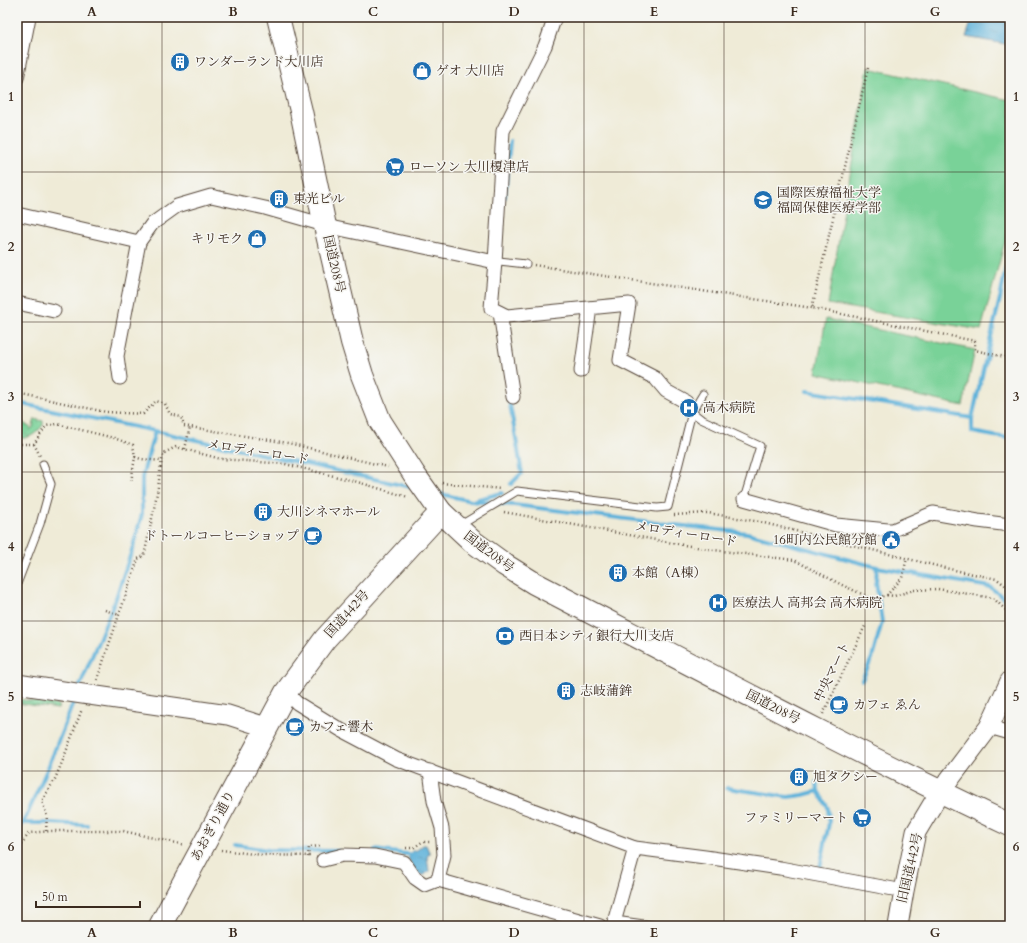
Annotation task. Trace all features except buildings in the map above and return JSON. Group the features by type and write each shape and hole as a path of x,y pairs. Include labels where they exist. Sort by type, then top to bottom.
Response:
{"highway":[{"name":"国道208号","path":"278,17 301,111 325,226 352,342 362,375 380,421 438,508 472,541 505,566 534,583 815,729 940,792 1010,825"},
{"name":"国道442号","path":"266,727 286,692 325,639 438,508"},
{"name":"あおぎり通り","path":"160,926 266,727"}],"street":[{"path":"17,78 29,17"},
{"path":"555,17 545,46 503,131 497,261 491,308 507,316 629,304 620,360 655,378 666,391 689,407"},
{"path":"120,378 118,356 139,242 152,224 177,206 211,196 265,208 325,226 497,261"},
{"path":"17,214 139,242"},
{"path":"17,303 54,312"},
{"path":"581,371 590,308"},
{"path":"500,313 513,397"},
{"path":"744,499 836,525 873,529 893,530 933,513 1010,525"},
{"name":"旧国道442号","path":"898,926 916,832 940,792 988,727 1010,681"},
{"path":"17,684 79,697 228,715 266,727"},
{"path":"286,692 297,703 341,730 396,759 635,848 772,867 904,891"},
{"path":"988,727 1010,733"},
{"path":"430,771 434,801 442,828 444,848 438,880"},
{"path":"614,923 635,848"},
{"path":"323,860 343,855 375,856 404,862 415,878 425,885 438,880 600,926"}],"lane":[{"path":"497,261 526,264"},
{"path":"457,527 517,491 657,508 668,507 689,407 703,394"},
{"path":"689,407 701,419 760,446 744,499"},
{"path":"17,584 40,524 51,484 43,464"},
{"path":"614,923 658,926"}],"path":[{"path":"812,308 868,68"},
{"path":"526,264 812,308 974,341 975,350 1009,358"},
{"path":"1010,281 1007,289 1010,303"},
{"path":"17,393 106,412 143,414 156,401 165,404 170,414 182,417 184,426 288,443 389,467"},
{"path":"17,444 34,444 46,426 57,424 114,438 133,445 135,457 131,482"},
{"path":"185,449 190,427"},
{"name":"メロディーロード","path":"161,461 164,453 176,447 221,459 285,464 354,481 413,499"},
{"path":"97,680 138,559 144,556 160,478 161,461 135,457"},
{"path":"440,482 517,491"},
{"name":"メロディーロード","path":"489,509 678,544 794,560 873,599 886,595"},
{"name":"メロディーロード","path":"681,515 708,513 760,522 907,558 997,578 1010,589"},
{"path":"886,595 902,578 907,558"},
{"path":"886,595 894,596 914,590 938,589 993,598 1010,614"},
{"path":"105,610 119,615"},
{"name":"中央マート","path":"815,729 866,624"},
{"path":"46,831 47,816 42,801 63,760 79,697"},
{"path":"17,851 29,833 46,831 123,831 192,846"},
{"path":"308,857 309,846"}],"green space":[{"path":"868,68 1010,100 1010,223 981,330 828,304"},
{"path":"826,319 975,350 963,406 816,373"},
{"path":"17,418 32,429 35,419 43,421 43,425 32,435 17,439"},
{"path":"17,699 59,705 58,709 17,703"}],"water":[{"path":"973,17 1010,17 1010,45 966,37"},
{"path":"423,845 426,845 430,854 427,856 429,871 425,875 417,875 408,858 412,851 417,850"}],"waterway":[{"path":"505,197 510,141"},
{"path":"807,391 972,418 1001,294 1008,255"},
{"path":"509,399 522,473 511,484"},
{"path":"17,403 155,431 415,488"},
{"path":"972,418 972,432 1010,438"},
{"path":"79,688 116,598 132,550 142,514 142,477 155,431"},
{"path":"437,493 471,501 747,533 877,567 990,587 1010,603"},
{"path":"475,500 502,493"},
{"path":"862,680 872,658 882,622 876,582 877,567"},
{"path":"17,831 26,817 49,765 75,698"},
{"path":"817,782 818,791"},
{"path":"727,788 788,797 818,791 828,808 829,823 820,868"},
{"path":"22,823 87,825"},
{"path":"235,845 269,850 338,851"},
{"path":"375,850 414,855"}],"place":[{"name":"ワンダーランド大川店","path":"180,62"},
{"name":"ゲオ 大川店","path":"422,71"},
{"name":"ローソン 大川榎津店","path":"395,167"},
{"name":"東光ビル","path":"279,199"},
{"name":"国際医療福祉大学 福岡保健医療学部","path":"763,200"},
{"name":"キリモク","path":"257,239"},
{"name":"高木病院","path":"689,408"},
{"name":"大川シネマホール","path":"263,512"},
{"name":"ドトールコーヒーショップ","path":"313,536"},
{"name":"16町内公民館分館","path":"891,540"},
{"name":"本館（A棟）","path":"618,573"},
{"name":"医療法人 高邦会 高木病院","path":"718,603"},
{"name":"西日本シティ銀行大川支店","path":"505,636"},
{"name":"志岐蒲鉾","path":"566,691"},
{"name":"カフェ ゑん","path":"839,705"},
{"name":"カフェ響木","path":"295,727"},
{"name":"旭タクシー","path":"799,777"},
{"name":"ファミリーマート","path":"862,818"}]}
